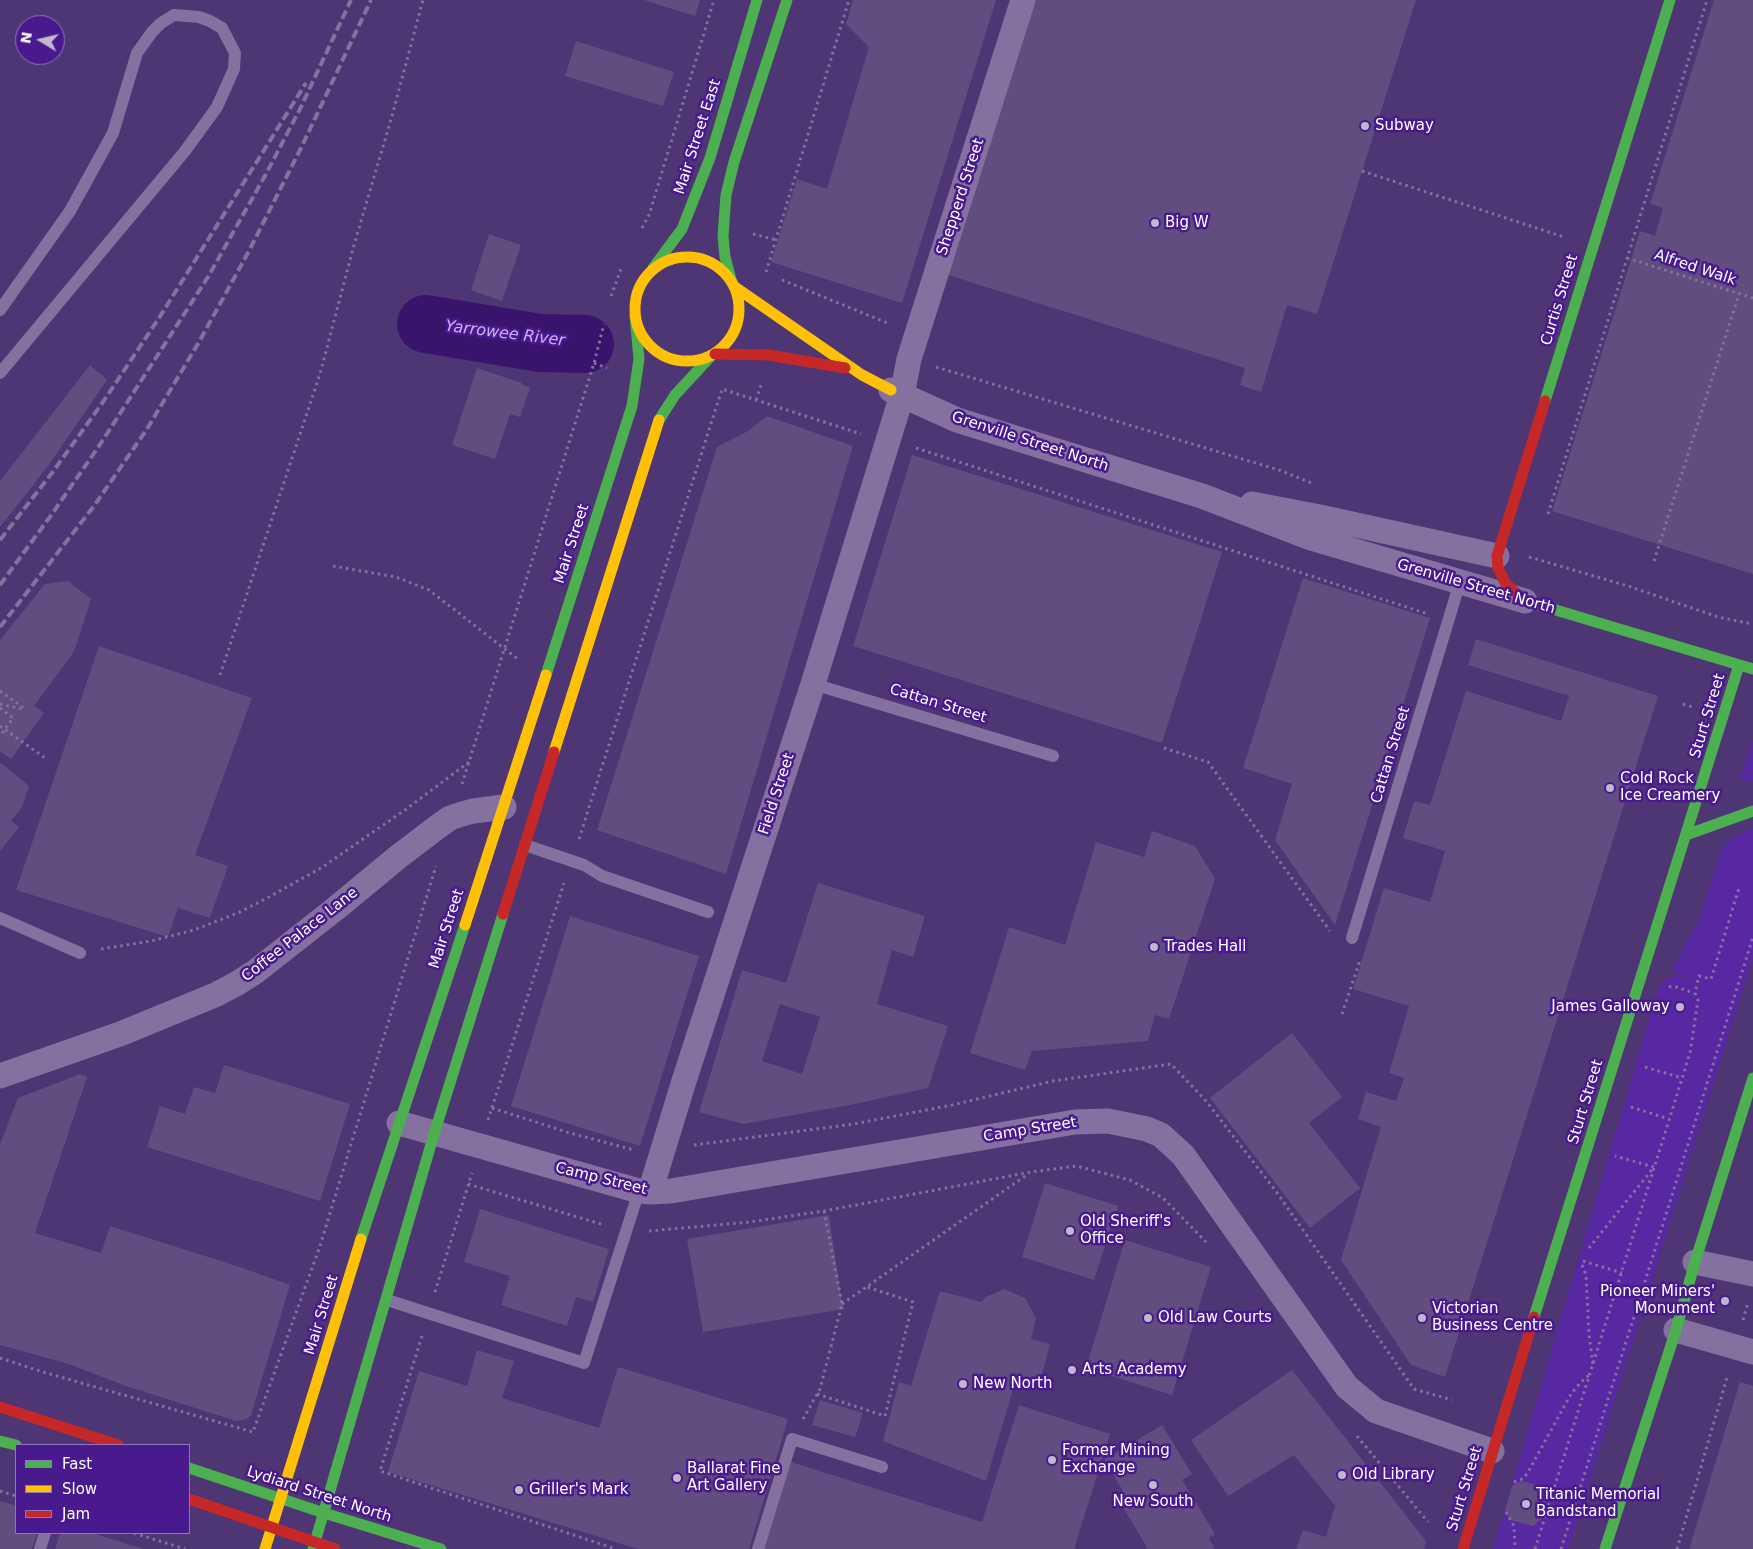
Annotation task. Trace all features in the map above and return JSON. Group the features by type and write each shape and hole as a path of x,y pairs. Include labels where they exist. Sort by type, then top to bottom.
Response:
{"main road":[{"name":"Mair Street East","path":"648,274 682,230 710,158 758,0"},
{"path":"314,1546 434,1134 655,428 675,394 726,344 735,332 739,317 739,302 725,258 723,236 726,195 734,162 787,0"},
{"name":"Curtis Street","path":"1496,556 1670,0"},
{"path":"714,354 701,360 688,362 663,356 644,340 635,316 635,301 639,287 648,274 660,264 676,258 692,257 708,261 722,270 733,285"},
{"name":"Grenville Street North","path":"733,285 862,375"},
{"name":"Mair Street","path":"265,1549 365,1226 504,807 632,406 638,380 639,359 635,316"},
{"name":"Grenville Street North","path":"714,354 769,355 846,369 897,393"},
{"path":"1496,556 1498,568 1506,584 1525,601"},
{"name":"Grenville Street North","path":"1525,601 1748,663"},
{"name":"Sturt Street","path":"1463,1549 1492,1451 1686,835 1748,663"},
{"path":"1686,835 1753,811"},
{"path":"1605,1549 1676,1330 1695,1262 1753,1078"},
{"path":"0,1407 115,1444"},
{"path":"0,1441 15,1445"},
{"name":"Lydiard Street North","path":"190,1468 324,1513 441,1549"},
{"path":"190,1498 273,1526 314,1546 335,1549"}],"street":[{"name":"Shepperd Street","path":"897,393 1023,0"},
{"name":"Grenville Street North","path":"897,393 957,420 1202,496 1311,538 1525,601"},
{"name":"Field Street","path":"644,1191 687,1072 813,684 897,393"},
{"name":"Grenville Street North","path":"1202,496 1320,516 1496,556"},
{"name":"Coffee Palace Lane","path":"0,1076 120,1034 215,995 236,984 255,972 398,857 450,818 473,811 504,807"},
{"name":"Camp Street","path":"399,1123 644,1191 670,1191 1075,1122 1108,1121 1147,1129 1161,1135 1183,1155 1348,1388 1376,1411 1492,1451"},
{"path":"1695,1262 1752,1285"},
{"path":"1676,1330 1745,1349"}],"lane":[{"path":"0,310 70,211 113,132 137,53 152,32 160,23 174,15 200,17 222,28 235,53 234,69 217,107 185,151 0,373"},
{"name":"Cattan Street","path":"1352,938 1460,582"},
{"name":"Cattan Street","path":"813,684 1053,756"},
{"path":"525,845 584,865 602,876 708,912"},
{"path":"0,918 80,953"},
{"path":"387,1300 584,1363 626,1231 644,1191"},
{"path":"758,1549 792,1439 882,1467"},
{"path":"40,1549 45,1534"}],"path":[{"path":"220,675 320,374 423,0"},
{"path":"640,232 649,215 714,0"},
{"path":"766,273 848,0"},
{"path":"1548,514 1629,258 1707,0"},
{"name":"Alfred Walk","path":"1362,171 1753,298"},
{"path":"610,302 615,284 623,267"},
{"path":"787,282 897,327"},
{"path":"1654,561 1739,294"},
{"path":"450,818 594,363 605,319"},
{"path":"935,367 1279,470"},
{"path":"636,1151 570,1133 492,1108 722,389 864,435"},
{"path":"911,446 1436,617"},
{"path":"1529,558 1628,586 1718,617 1753,624"},
{"path":"333,566 382,574 428,590 505,648 544,681"},
{"path":"0,691 25,709 0,704"},
{"path":"1683,704 1696,707"},
{"path":"0,708 13,718 0,736"},
{"path":"0,726 45,758"},
{"path":"1164,748 1208,762 1335,938"},
{"path":"80,953 151,941 194,930 240,912 321,868 405,810 469,762"},
{"path":"0,1358 254,1432 320,1246 436,865"},
{"path":"1535,1549 1690,1053 1698,1000 1695,993 1699,976 1711,979 1739,888"},
{"path":"1561,1549 1753,937"},
{"path":"691,1145 854,1124 952,1105 1053,1082 1171,1064 1206,1100 1275,1190 1414,1389 1452,1400"},
{"path":"1640,1065 1682,1078"},
{"path":"1628,1106 1669,1120"},
{"path":"1613,1155 1654,1167"},
{"path":"468,1184 626,1231 659,1231 732,1224 824,1211 1031,1172 1076,1166 1130,1180 1163,1198 1207,1243"},
{"path":"1586,1252 1654,1167"},
{"path":"842,1304 1031,1172"},
{"path":"792,1439 817,1394 826,1370 842,1304 824,1211"},
{"path":"1593,1366 1588,1334 1589,1306 1586,1275 1580,1260 1622,1272"},
{"path":"1678,1549 1745,1349 1752,1285"},
{"path":"817,1394 885,1416 913,1302 867,1287"},
{"path":"1511,1483 1522,1479 1527,1474 1571,1394 1590,1375"},
{"path":"1353,1430 1428,1522"},
{"path":"380,1471 616,1549"},
{"path":"0,1491 15,1496"},
{"path":"1503,1507 1514,1526 1515,1549"},
{"path":"137,1534 185,1549"}],"shaded area":[{"path":"1753,739 1753,781 1743,781 1740,779"},
{"path":"1753,829 1753,957 1568,1549 1493,1549 1658,989 1670,977 1691,978 1674,972 1672,968 1699,920 1720,854 1727,843 1738,834"}],"building":[{"path":"644,0 700,0 695,16"},
{"path":"853,0 996,0 902,303 771,262 797,179 827,189 869,47 846,24"},
{"name":"Big W","path":"1034,0 1416,0 1317,314 1287,305 1261,392 1240,385 1245,368 948,275"},
{"path":"1714,0 1753,0 1753,574 1552,511 1640,231 1655,236 1663,208 1650,204"},
{"path":"576,41 674,72 663,106 565,76"},
{"path":"489,234 521,245 502,301 471,290"},
{"path":"90,365 107,380 48,466 0,527 0,481"},
{"path":"477,368 522,383 530,388 520,417 510,414 495,459 452,445"},
{"path":"767,416 853,446 726,874 597,830 717,447 748,431"},
{"path":"912,455 1222,552 1162,743 853,646"},
{"path":"1303,578 1430,618 1335,925 1275,840 1292,784 1243,768"},
{"path":"68,581 91,599 77,643 73,653 34,706 44,713 11,759 0,751 0,640 45,584"},
{"path":"1476,639 1658,696 1445,1377 1411,1365 1341,1260 1381,1127 1358,1119 1366,1092 1396,1101 1404,1078 1389,1073 1409,1006 1353,989 1384,888 1430,902 1445,851 1403,838 1414,801 1430,805 1466,691 1561,721 1569,696 1468,665"},
{"path":"99,646 252,698 195,855 228,866 210,918 178,908 168,937 16,890"},
{"path":"0,762 29,786 22,807 11,821 19,827 0,851"},
{"path":"1152,831 1195,846 1215,879 1169,1019 1155,1015 1148,1041 1032,1051 1025,1070 970,1053 1009,927 1065,945 1096,842 1144,857"},
{"path":"818,883 925,916 913,957 892,950 877,1004 948,1026 928,1088 850,1105 743,1124 699,1112 742,970 786,983","holes":["780,1004 820,1017 802,1074 762,1061"]},
{"path":"570,916 699,956 640,1146 511,1106"},
{"path":"1292,1033 1342,1097 1309,1123 1360,1188 1310,1228 1210,1098"},
{"path":"224,1065 350,1104 320,1201 147,1147 160,1106 185,1114 194,1087 215,1093"},
{"path":"80,1074 87,1077 35,1233 101,1253 110,1226 237,1266 290,1285 251,1415 247,1419 236,1421 123,1385 69,1364 0,1345 0,1144 18,1098"},
{"name":"Old Sheriff's Office","path":"1045,1183 1118,1206 1094,1280 1022,1257"},
{"path":"480,1209 609,1249 593,1302 576,1297 567,1326 501,1305 510,1276 464,1262"},
{"path":"829,1215 842,1304 845,1309 703,1332 687,1239"},
{"name":"Old Law Courts","path":"1125,1240 1211,1267 1172,1395 1086,1368"},
{"name":"New North","path":"1004,1289 1025,1298 1036,1318 1031,1339 1050,1344 1039,1386 1016,1379 986,1481 883,1441 899,1382 911,1386 940,1291 981,1302 986,1297"},
{"path":"477,1350 514,1361 502,1398 599,1428 618,1367 788,1419 749,1549 638,1549 388,1472 419,1371 467,1386"},
{"name":"Old Library","path":"1292,1370 1426,1541 1424,1549 1296,1549 1303,1530 1326,1537 1335,1506 1294,1455 1228,1496 1191,1440"},
{"path":"1740,1382 1753,1386 1753,1549 1689,1549"},
{"path":"820,1400 863,1413 855,1437 812,1425"},
{"path":"1019,1405 1110,1434 1074,1549 764,1549 791,1462 982,1522"},
{"name":"New South","path":"1162,1425 1192,1474 1182,1480 1215,1534 1209,1538 1215,1549 1148,1549 1116,1496 1123,1491 1104,1460"},
{"name":"Titanic Memorial Bandstand","path":"1521,1481 1542,1486 1548,1497 1541,1519 1533,1526 1510,1520 1505,1510 1512,1486"},
{"path":"0,1501 15,1506 15,1534 37,1534 32,1549 0,1549"},
{"path":"60,1534 96,1534 143,1549 55,1549"}],"waterway":[{"name":"Yarrowee River","path":"426,324 540,343 585,344"}],"railway":[{"path":"0,585 101,443 208,277 300,109 351,0"},
{"path":"0,627 94,506 147,429 199,342 249,251 302,146 371,0"},
{"path":"0,540 52,473 103,402 159,318 306,83"}],"traffic: fast":[{"path":"653,268 682,229 710,158 757,0"},
{"path":"732,283 725,257 723,236 726,195 734,162 787,0"},
{"path":"1545,401 1670,0"},
{"path":"546,675 632,406 639,359 635,316"},
{"path":"659,420 675,395 712,355"},
{"path":"1539,605 1753,669"},
{"path":"1534,1317 1739,665"},
{"path":"1686,835 1753,811"},
{"path":"313,1549 434,1134 503,914"},
{"path":"361,1239 465,925"},
{"path":"1605,1549 1676,1330 1695,1262 1753,1078"},
{"path":"0,1441 15,1445"},
{"path":"190,1468 324,1513 441,1549"}],"traffic: slow":[{"path":"687,257 707,261 724,272 735,289 739,309 735,329 724,346 707,357 687,361 667,357 650,346 639,329 635,309 639,289 650,272 667,261 687,257"},
{"path":"735,287 862,375 891,390"},
{"path":"554,752 659,420"},
{"path":"465,925 546,675"},
{"path":"265,1549 361,1239"}],"traffic: jam":[{"path":"715,354 769,355 845,368"},
{"path":"1539,605 1525,601 1506,584 1498,568 1497,556 1545,401"},
{"path":"503,914 554,752"},
{"path":"1463,1549 1534,1317"},
{"path":"0,1407 115,1444"},
{"path":"190,1499 335,1549"}],"place":[{"name":"Subway","path":"1365,126"},
{"name":"Big W","path":"1155,223"},
{"name":"Cold Rock Ice Creamery","path":"1610,788"},
{"name":"Trades Hall","path":"1154,947"},
{"name":"James Galloway","path":"1680,1007"},
{"name":"Old Sheriff's Office","path":"1070,1231"},
{"name":"Pioneer Miners' Monument","path":"1725,1301"},
{"name":"Old Law Courts","path":"1148,1318"},
{"name":"Victorian Business Centre","path":"1422,1318"},
{"name":"Arts Academy","path":"1072,1370"},
{"name":"New North","path":"963,1384"},
{"name":"Former Mining Exchange","path":"1052,1460"},
{"name":"Old Library","path":"1342,1475"},
{"name":"Ballarat Fine Art Gallery","path":"677,1478"},
{"name":"New South","path":"1153,1485"},
{"name":"Griller's Mark","path":"519,1490"},
{"name":"Titanic Memorial Bandstand","path":"1526,1504"}]}
